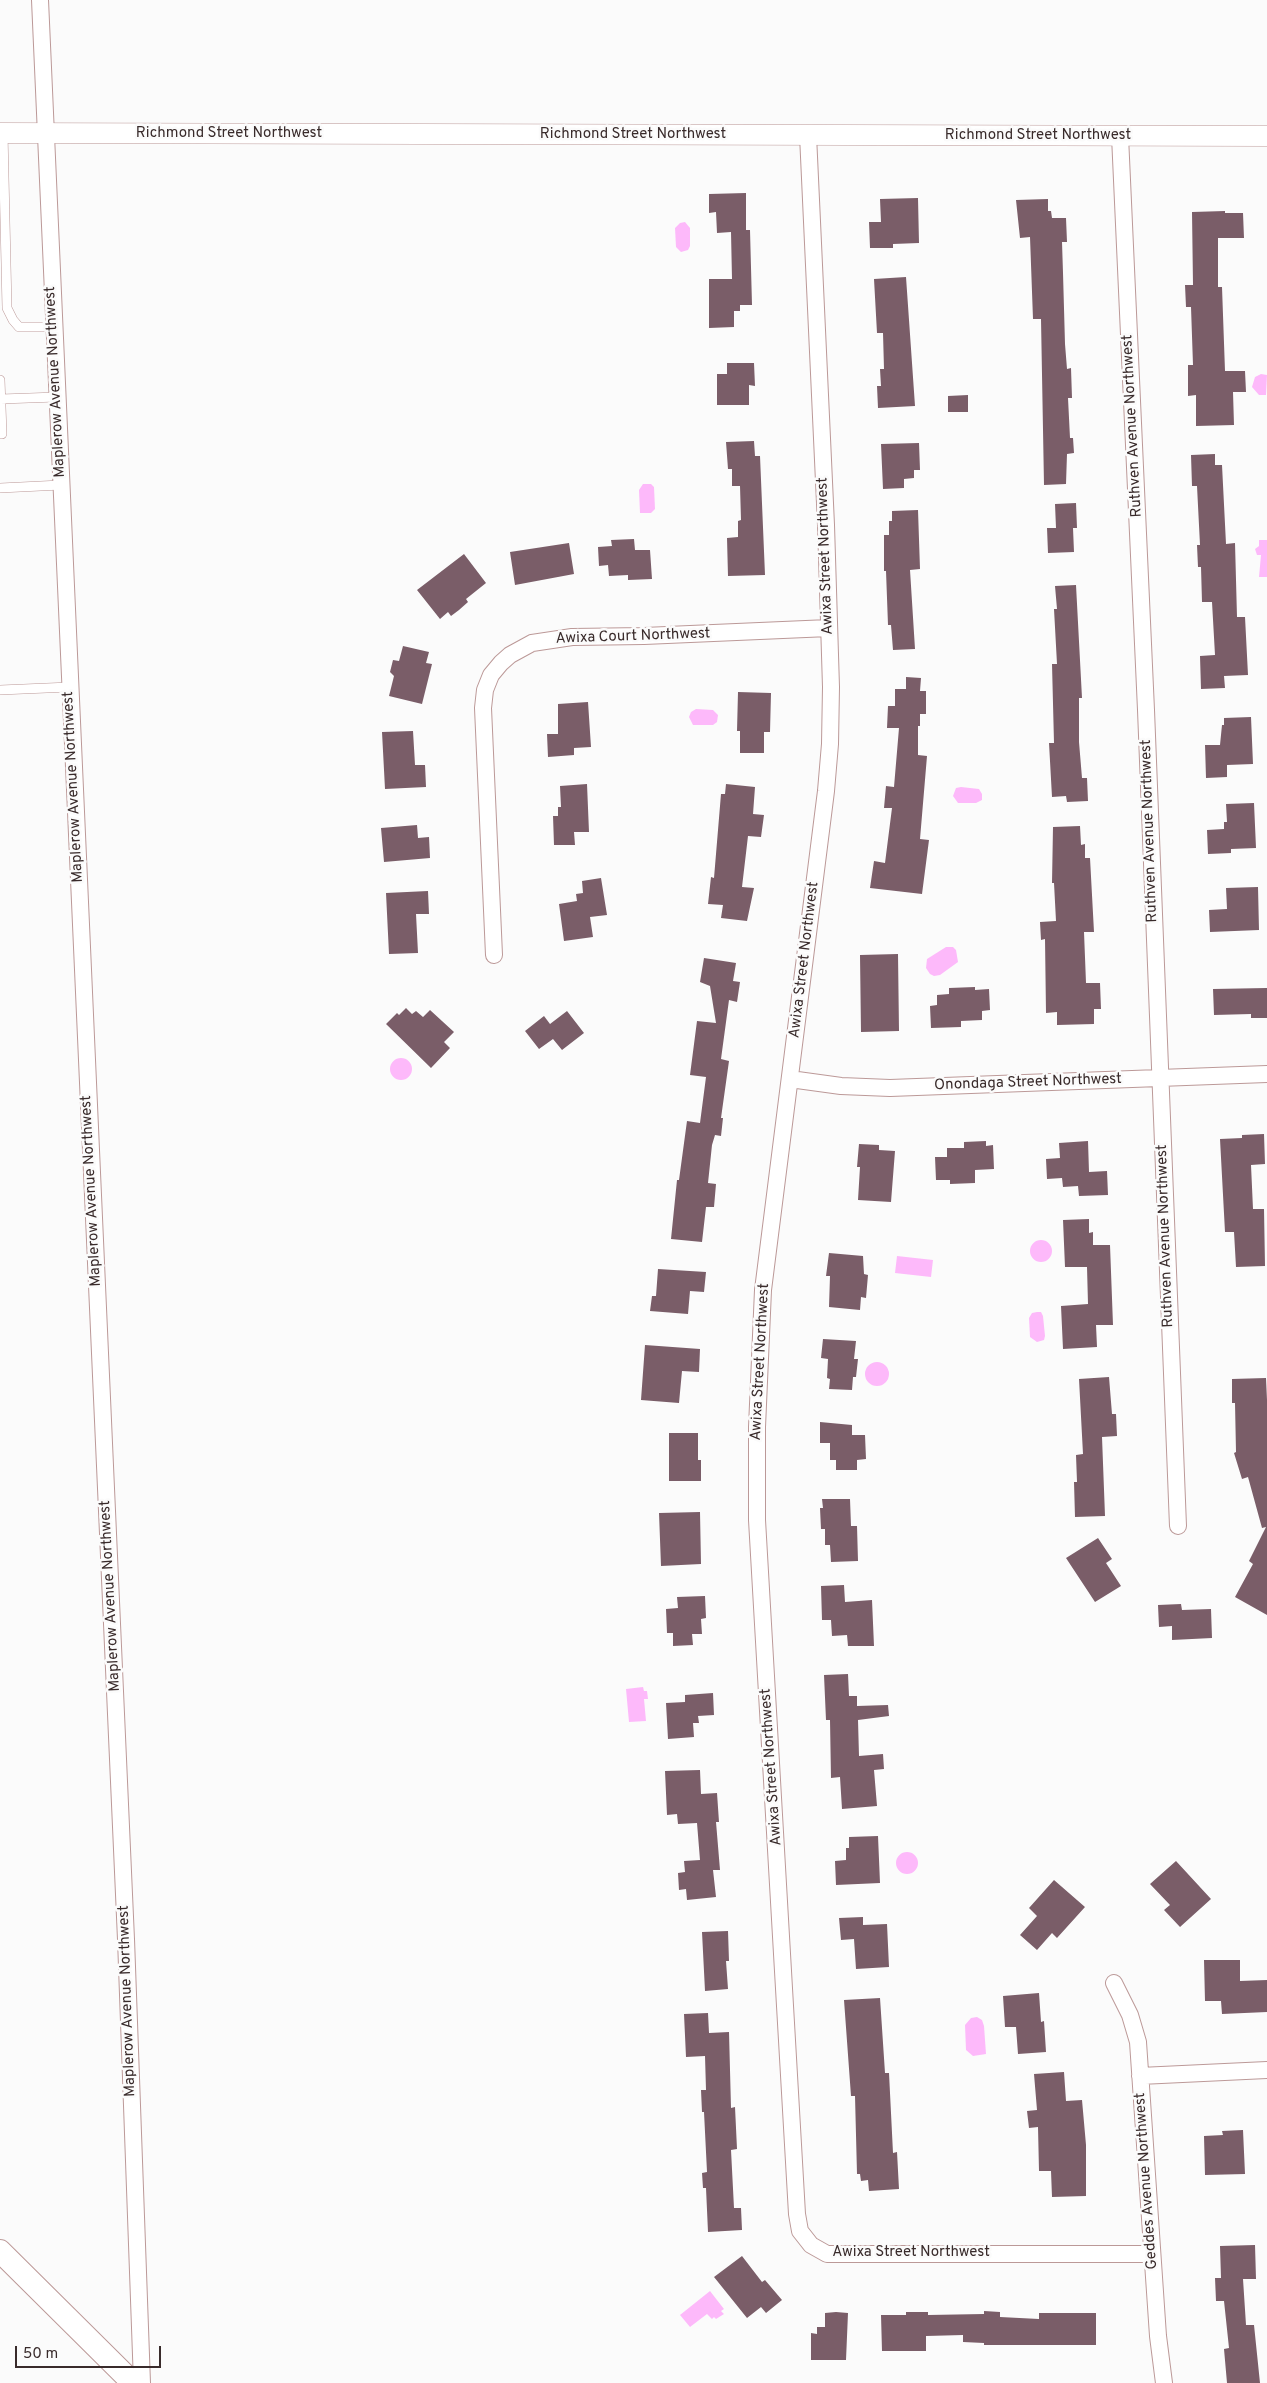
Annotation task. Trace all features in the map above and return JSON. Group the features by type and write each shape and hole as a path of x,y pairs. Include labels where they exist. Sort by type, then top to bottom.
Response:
{"main road":[{"path":"0,2251 133,2383"}],"street":[{"name":"Maplerow Avenue Northwest","path":"40,0 126,1939 142,2383"},
{"name":"Richmond Street Northwest","path":"1,133 1267,136"},
{"name":"Awixa Street Northwest","path":"808,135 831,716 828,778 763,1290 758,1364 757,1471 762,1601 797,2214 800,2231 811,2245 827,2254 1152,2254"},
{"name":"Ruthven Avenue Northwest","path":"1120,136 1146,710 1178,1526"},
{"name":"Awixa Court Northwest","path":"494,955 483,708 485,690 491,675 501,663 510,655 532,643 572,637 644,636 829,628"},
{"name":"Onondaga Street Northwest","path":"790,1079 873,1088 1267,1074"},
{"name":"Geddes Avenue Northwest","path":"1114,1983 1130,2015 1138,2042 1158,2336 1164,2383"},
{"path":"1140,2076 1267,2070"}],"lane":[{"path":"1,133 7,308 19,327 54,327"},
{"path":"0,380 2,434 0,434"},
{"path":"1,399 57,397"},
{"path":"0,488 61,485"},
{"path":"0,690 70,687"}],"shaded area":[{"path":"685,222 690,228 690,246 688,250 681,252 676,247 675,228 680,223"},
{"path":"1261,374 1267,375 1266,395 1259,395 1252,387 1255,377"},
{"path":"643,484 651,484 654,487 655,509 651,513 640,513 639,490"},
{"path":"1259,540 1267,540 1267,577 1259,577 1261,555 1257,555 1255,549 1259,546"},
{"path":"696,709 713,710 718,715 717,722 713,725 693,725 689,717 691,712"},
{"path":"956,788 979,789 982,794 982,800 976,803 958,803 953,796"},
{"path":"946,947 953,947 956,950 958,962 940,975 934,976 930,974 926,968 927,959"},
{"path":"401,1058 409,1061 412,1069 409,1077 401,1080 393,1077 390,1069 393,1061"},
{"path":"1041,1240 1049,1243 1052,1251 1049,1259 1041,1262 1033,1259 1030,1251 1033,1243"},
{"path":"897,1256 933,1260 931,1277 895,1273"},
{"path":"1041,1312 1043,1316 1045,1336 1044,1340 1037,1342 1030,1337 1029,1318 1032,1313"},
{"path":"877,1362 886,1365 889,1374 886,1383 877,1386 868,1383 865,1374 868,1365"},
{"path":"643,1687 644,1691 647,1691 648,1699 644,1699 646,1721 629,1722 626,1689"},
{"path":"907,1852 915,1855 918,1863 915,1871 907,1874 899,1871 896,1863 899,1855"},
{"path":"977,2017 982,2020 984,2026 986,2054 973,2056 966,2050 965,2025 971,2018"},
{"path":"710,2291 724,2309 721,2311 724,2314 716,2319 714,2317 712,2319 707,2314 690,2327 680,2315"}],"building":[{"path":"746,193 746,230 750,230 752,305 740,305 740,311 734,311 734,327 709,328 709,279 732,279 731,232 717,233 716,212 709,213 709,194"},
{"path":"918,198 919,243 893,244 893,248 870,248 869,222 881,222 880,199"},
{"path":"1048,199 1048,211 1051,211 1052,218 1066,218 1067,242 1062,242 1065,344 1067,369 1071,368 1072,398 1068,398 1070,438 1073,438 1074,453 1067,454 1066,484 1044,485 1041,319 1033,319 1030,237 1020,238 1016,200"},
{"path":"1225,211 1225,213 1243,213 1244,238 1218,238 1218,287 1222,287 1225,371 1245,371 1246,392 1233,392 1234,425 1196,426 1196,395 1188,396 1188,365 1193,365 1191,307 1186,307 1185,285 1193,285 1192,212"},
{"path":"906,277 915,406 878,408 877,386 881,386 880,369 884,369 883,333 877,333 874,279"},
{"path":"727,363 754,363 755,386 749,385 749,405 717,405 717,374 727,374"},
{"path":"968,395 968,412 948,412 948,396"},
{"path":"754,441 755,456 760,456 765,575 728,576 727,538 738,537 738,521 741,520 740,486 732,486 732,469 728,469 726,442"},
{"path":"919,443 920,470 914,470 914,478 904,479 904,488 883,489 881,444"},
{"path":"1215,454 1215,465 1222,465 1226,544 1235,543 1237,617 1245,617 1248,675 1224,676 1225,688 1201,689 1200,656 1215,655 1212,602 1202,602 1201,567 1198,567 1197,545 1200,545 1197,486 1192,486 1191,455"},
{"path":"1076,503 1077,528 1073,528 1074,552 1048,553 1047,528 1056,528 1055,504"},
{"path":"918,510 920,569 910,570 915,649 893,650 891,625 888,625 886,571 884,571 884,535 889,535 889,521 892,521 892,511"},
{"path":"634,539 635,550 650,550 652,579 628,580 628,575 609,576 608,565 599,566 598,547 612,546 611,540"},
{"path":"569,543 574,574 515,585 510,552"},
{"path":"464,554 486,583 466,599 468,602 459,610 451,616 448,612 440,619 417,590"},
{"path":"1076,585 1082,698 1079,698 1079,742 1082,778 1087,778 1088,801 1067,802 1066,796 1052,797 1049,743 1054,743 1052,664 1057,664 1054,609 1057,609 1055,586"},
{"path":"403,646 429,652 426,663 432,664 422,704 389,696 394,676 390,672 393,660 399,661"},
{"path":"906,677 921,678 920,691 926,691 926,714 920,714 920,726 918,726 918,755 927,756 920,839 929,840 922,894 870,888 874,861 885,863 892,808 884,808 886,786 894,787 899,728 887,728 888,706 895,706 895,689 906,689"},
{"path":"738,692 771,693 770,732 764,732 764,753 740,753 740,731 737,731"},
{"path":"588,702 591,747 574,748 574,755 548,757 547,734 558,734 558,704"},
{"path":"1251,717 1253,764 1227,765 1227,777 1206,778 1205,745 1220,745 1224,718"},
{"path":"413,731 415,765 425,765 426,787 385,789 382,732"},
{"path":"587,784 589,832 574,832 575,845 554,845 553,816 558,816 558,807 561,807 560,786"},
{"path":"726,784 755,787 753,814 764,815 761,837 748,836 742,887 754,888 747,921 721,918 723,905 708,904 711,877 714,878 721,794 725,794"},
{"path":"1254,803 1256,848 1231,849 1231,853 1208,854 1207,830 1224,829 1224,822 1227,822 1226,804"},
{"path":"417,825 418,838 429,837 430,858 384,862 381,828"},
{"path":"1080,826 1081,845 1085,844 1085,858 1090,858 1094,932 1084,932 1086,983 1100,983 1101,1009 1094,1009 1094,1024 1057,1025 1057,1012 1046,1013 1045,939 1041,940 1040,922 1056,921 1054,883 1052,883 1053,827"},
{"path":"601,878 607,915 590,917 593,937 564,941 559,904 577,901 576,894 583,893 582,881"},
{"path":"1258,887 1259,930 1210,932 1209,910 1227,909 1226,888"},
{"path":"428,891 429,914 416,914 418,953 389,954 386,893"},
{"path":"898,954 899,1031 861,1032 860,955"},
{"path":"704,958 736,963 733,981 740,982 737,1002 729,1000 721,1059 729,1061 721,1118 723,1118 721,1136 715,1135 712,1145 708,1183 716,1184 714,1207 706,1207 702,1242 671,1239 677,1180 679,1180 687,1121 700,1123 706,1077 690,1075 697,1021 716,1023 710,986 700,982"},
{"path":"975,987 975,990 989,989 990,1010 982,1011 982,1020 961,1021 961,1027 931,1028 930,1006 937,1005 937,995 949,994 949,988"},
{"path":"1267,988 1267,1018 1251,1018 1251,1014 1214,1015 1213,989"},
{"path":"406,1008 412,1014 416,1011 423,1017 430,1010 454,1032 444,1042 450,1048 431,1068 386,1024 397,1013 399,1015"},
{"path":"567,1011 584,1033 562,1050 553,1039 539,1049 525,1031 544,1016 550,1024"},
{"path":"1264,1134 1265,1164 1251,1165 1253,1209 1264,1209 1265,1266 1236,1267 1234,1232 1225,1232 1220,1139"},
{"path":"986,1141 986,1146 993,1145 994,1169 975,1170 975,1183 950,1184 950,1180 936,1180 935,1157 947,1157 947,1148 964,1148 964,1142"},
{"path":"1088,1141 1089,1172 1107,1171 1108,1195 1079,1196 1078,1186 1063,1187 1062,1178 1047,1179 1046,1159 1060,1158 1059,1143"},
{"path":"859,1144 879,1145 879,1150 895,1151 891,1202 858,1200 860,1167 857,1167"},
{"path":"1089,1219 1089,1233 1093,1232 1093,1245 1110,1245 1113,1325 1096,1325 1097,1347 1063,1349 1061,1306 1088,1304 1087,1267 1065,1267 1063,1220"},
{"path":"829,1253 863,1256 864,1274 868,1275 866,1298 861,1297 860,1310 829,1307 830,1276 826,1276"},
{"path":"658,1269 706,1272 704,1292 690,1291 688,1314 650,1311 652,1296 656,1296"},
{"path":"823,1339 856,1341 854,1359 858,1359 852,1390 829,1389 830,1379 827,1378 828,1359 821,1358"},
{"path":"645,1345 700,1349 699,1372 682,1371 679,1403 641,1400"},
{"path":"1109,1377 1112,1414 1116,1414 1117,1436 1102,1437 1105,1516 1075,1517 1074,1482 1077,1482 1076,1455 1083,1454 1079,1379"},
{"path":"1266,1378 1267,1615 1235,1597 1253,1564 1249,1561 1266,1527 1262,1528 1248,1477 1242,1479 1234,1453 1236,1452 1235,1403 1232,1403 1232,1379"},
{"path":"820,1422 852,1425 852,1435 865,1435 866,1459 857,1460 857,1470 836,1470 836,1460 830,1460 830,1443 820,1443"},
{"path":"669,1433 698,1433 698,1460 701,1460 701,1481 669,1481"},
{"path":"822,1499 850,1499 851,1526 857,1526 858,1561 831,1562 830,1545 825,1545 825,1529 821,1529 820,1508 823,1508"},
{"path":"700,1512 701,1564 661,1566 659,1513"},
{"path":"1098,1538 1112,1559 1106,1563 1121,1586 1095,1602 1066,1558"},
{"path":"844,1585 845,1602 872,1600 874,1646 848,1646 847,1635 832,1636 831,1620 822,1620 821,1586"},
{"path":"705,1596 706,1618 701,1619 702,1634 692,1634 693,1645 673,1646 673,1633 667,1633 666,1609 678,1608 677,1597"},
{"path":"1181,1604 1182,1610 1211,1609 1212,1638 1172,1640 1172,1626 1159,1627 1158,1605"},
{"path":"848,1674 849,1696 857,1696 857,1706 888,1705 889,1716 858,1720 859,1756 883,1754 884,1769 874,1770 877,1806 842,1809 840,1777 831,1778 830,1720 826,1720 824,1675"},
{"path":"713,1693 714,1715 698,1716 699,1723 693,1723 694,1737 668,1739 666,1703 685,1702 685,1695"},
{"path":"700,1770 701,1794 717,1793 719,1822 716,1822 720,1870 713,1870 716,1897 687,1900 686,1889 679,1890 678,1873 685,1872 684,1861 700,1860 697,1823 678,1824 677,1814 667,1815 665,1771"},
{"path":"878,1836 880,1883 836,1885 835,1861 846,1860 846,1848 849,1848 849,1837"},
{"path":"1176,1861 1211,1899 1180,1927 1164,1910 1170,1905 1150,1884"},
{"path":"1054,1880 1085,1907 1057,1938 1052,1933 1037,1950 1020,1935 1037,1916 1029,1908"},
{"path":"863,1917 863,1925 887,1924 889,1967 856,1969 854,1939 841,1940 839,1918"},
{"path":"728,1931 729,1961 726,1961 728,1989 705,1991 702,1932"},
{"path":"1204,1960 1240,1960 1240,1981 1267,1980 1267,2012 1222,2014 1221,2001 1205,2001"},
{"path":"1039,1993 1041,2022 1044,2021 1046,2052 1018,2054 1016,2027 1005,2027 1003,1996"},
{"path":"880,1998 885,2073 889,2073 893,2153 897,2152 899,2189 869,2191 868,2180 861,2181 860,2174 857,2174 855,2096 851,2096 844,2000"},
{"path":"708,2013 709,2033 729,2032 731,2108 735,2107 737,2149 731,2150 734,2208 741,2208 742,2230 708,2232 706,2188 703,2188 702,2173 707,2172 701,2090 706,2090 705,2056 686,2057 684,2014"},
{"path":"1064,2072 1066,2101 1082,2100 1086,2145 1086,2196 1052,2197 1051,2171 1039,2171 1038,2127 1029,2128 1027,2111 1037,2110 1034,2074"},
{"path":"1243,2130 1245,2174 1205,2175 1204,2136 1223,2135 1222,2131"},
{"path":"1255,2245 1256,2279 1243,2279 1246,2325 1254,2325 1260,2383 1227,2383 1224,2349 1229,2348 1224,2301 1216,2301 1215,2278 1221,2278 1220,2246"},
{"path":"742,2256 762,2282 765,2280 782,2300 766,2313 761,2307 747,2318 714,2277"},
{"path":"984,2311 1000,2312 1000,2317 1039,2319 1039,2313 1096,2313 1096,2345 984,2345 984,2343 963,2342 963,2335 926,2336 926,2351 882,2351 881,2315 906,2315 906,2312 928,2312 928,2315 984,2314"},
{"path":"825,2313 848,2313 846,2360 811,2360 811,2333 817,2334 817,2327 825,2327"}]}
